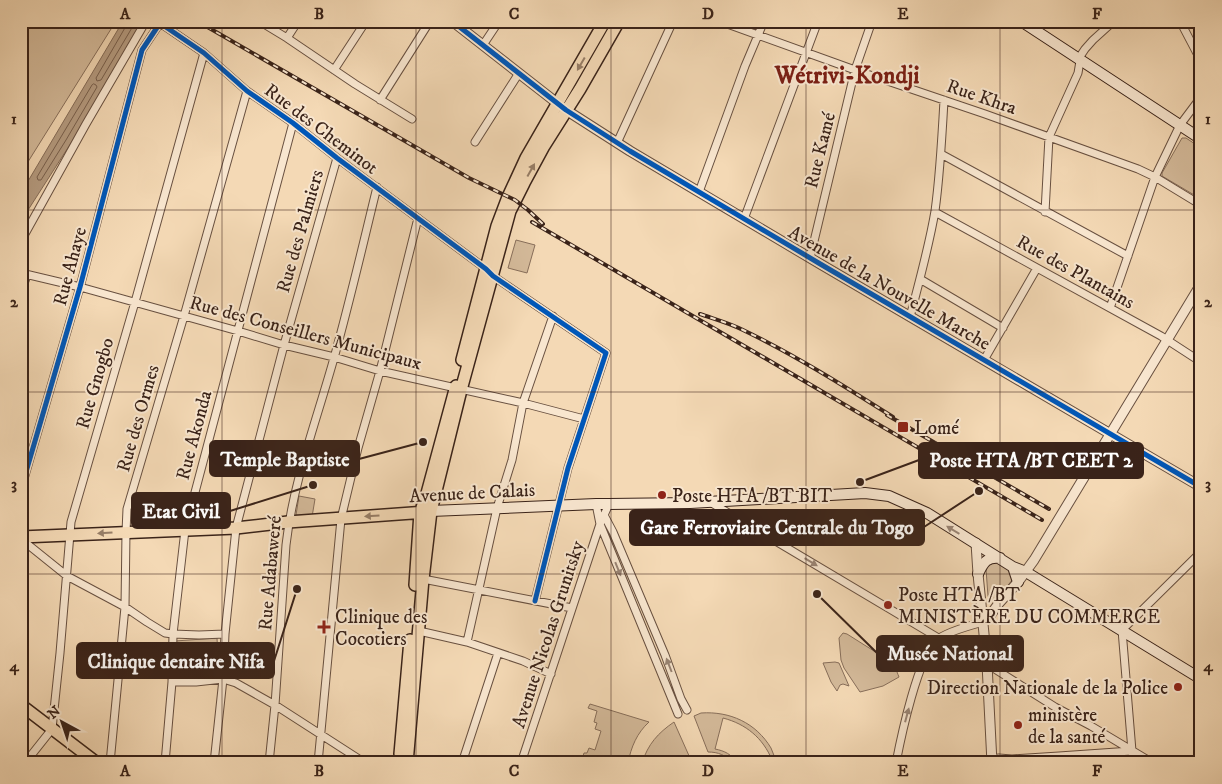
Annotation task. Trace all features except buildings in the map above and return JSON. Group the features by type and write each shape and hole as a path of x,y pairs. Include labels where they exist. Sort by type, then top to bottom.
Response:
{"highway":[{"path":"407,763 423,579 426,497 458,389 489,272 510,211 544,146 570,83 605,21"},
{"path":"562,106 619,21"},
{"path":"400,763 402,718 414,592 426,512"},
{"name":"Avenue de Calais","path":"21,538 236,528 288,522 426,512"},
{"path":"21,705 97,763"}],"main road":[{"path":"1021,21 1201,139"},
{"name":"Avenue de Calais","path":"426,512 558,505 709,502 865,493 882,495 897,499 926,513 1201,679"},
{"path":"978,574 980,568 988,560 993,557 1000,558"},
{"path":"1013,567 1018,582"}],"street":[{"path":"21,241 146,21"},
{"path":"259,21 412,119"},
{"path":"286,38 298,21"},
{"path":"334,70 366,21"},
{"path":"380,100 430,21"},
{"name":"Avenue de la Nouvelle Marche","path":"452,21 562,106 617,143 910,317 1200,485"},
{"path":"483,45 499,21"},
{"path":"617,143 673,21"},
{"name":"Rue Khra","path":"719,21 1138,169 1201,205"},
{"path":"699,192 745,66 764,21"},
{"path":"744,219 818,21"},
{"name":"Rue Kamé","path":"810,258 855,70 872,21"},
{"path":"1045,212 1049,137 1078,73 1085,49 1114,21"},
{"path":"1180,21 1201,60"},
{"name":"Rue des Cheminot","path":"142,50 160,23 204,53 247,90 489,272 606,353 584,419"},
{"name":"Rue Ahaye","path":"21,489 80,287 142,50"},
{"name":"Rue Gnogbo","path":"52,729 72,522 204,53"},
{"path":"475,142 519,73"},
{"name":"Rue des Ormes","path":"110,763 125,607 127,509 184,316 247,90"},
{"path":"1110,308 1155,177 1180,125 1201,97"},
{"path":"910,317 934,212 944,100"},
{"name":"Rue Akonda","path":"165,763 172,682 173,634 185,530 293,123"},
{"path":"940,154 1128,256"},
{"name":"Rue des Palmiers","path":"214,763 236,528 284,345 337,158"},
{"name":"Rue Adabaweré","path":"269,763 288,522 334,357 377,187"},
{"name":"Rue des Plantains","path":"934,212 1167,340 1201,362"},
{"path":"318,763 341,518 418,218"},
{"path":"984,360 1037,268"},
{"path":"21,292 24,274"},
{"name":"Rue des Conseillers Municipaux","path":"24,274 80,287 380,371 584,419"},
{"path":"920,279 1003,328"},
{"path":"896,763 915,686 928,649 939,638 983,622 1026,572 1201,284"},
{"path":"467,642 497,508 512,460 522,403 553,316"},
{"path":"535,601 558,505 584,419"},
{"path":"709,502 1153,763"},
{"path":"596,504 600,524 678,714"},
{"name":"Avenue Nicolas Grunitsky","path":"521,763 600,524 609,504"},
{"path":"604,515 620,547 687,710"},
{"path":"21,538 67,576 125,607 165,633 225,634"},
{"path":"976,544 987,664 991,761"},
{"path":"1132,761 1122,630 1201,552"},
{"path":"423,579 572,608"},
{"path":"981,595 992,603 999,604"},
{"path":"418,631 467,642 498,652 551,674"},
{"path":"462,763 498,652"},
{"path":"172,682 223,679 236,683 275,705 365,763"},
{"path":"25,763 52,729"},
{"path":"959,763 991,761 999,758 1012,761 1060,760 1132,751"},
{"path":"1093,763 1132,761 1144,758"}],"shaded area":[{"path":"21,21 116,21 21,173"},
{"path":"1182,138 1186,138 1201,148 1201,199 1162,176"},
{"path":"516,240 535,245 527,273 508,268"},
{"path":"299,496 315,499 312,517 296,515"},
{"path":"993,563 999,563 1011,571 1013,579 998,598 994,600 988,596 986,569"},
{"path":"843,633 891,661 899,677 883,686 860,692 844,668 841,660 839,638"},
{"path":"217,638 219,678 177,680 175,641"},
{"path":"823,663 839,663 849,686 840,685 837,691"},
{"path":"590,704 649,722 635,741 628,763 570,763 570,760 581,762 584,753 587,753 589,748 595,750 601,731 595,729 597,723 594,722 597,711 588,708"},
{"path":"701,713 722,714 750,725 765,739 777,763 741,763 772,760 764,745 753,733 739,724 723,718 715,749 728,753 737,763 732,763 721,755 708,752 694,716"},
{"path":"674,722 690,758 684,763 642,763 647,750 654,740"}],"water":[{"path":"123,21 142,21 71,143 21,221 21,193"}],"railway":[{"path":"197,21 469,178 515,200 543,224"},
{"path":"532,222 1042,520"},
{"path":"700,314 727,323 781,350 838,382 893,417"},
{"path":"887,415 1049,509"}],"cycle path":[{"path":"452,21 566,110 630,151 1201,487"},
{"path":"21,489 80,287 142,50 160,23 204,53 247,91 293,123 493,276 606,353 568,468 535,601"}],"place":[{"name":"Lomé","path":"903,427"},
{"name":"Temple Baptiste","path":"423,442"},
{"name":"Poste HTA /BT CEET 2","path":"860,482"},
{"name":"Etat Civil","path":"313,485"},
{"name":"Gare Ferroviaire Centrale du Togo","path":"979,491"},
{"name":"Poste HTA /BT BIT","path":"662,495"},
{"name":"Clinique dentaire Nifa","path":"297,589"},
{"name":"Musée National","path":"817,594"},
{"name":"Poste HTA /BT MINISTÈRE DU COMMERCE","path":"888,605"},
{"name":"Clinique des Cocotiers","path":"324,627"},
{"name":"Direction Nationale de la Police","path":"1178,687"},
{"name":"ministère de la santé","path":"1018,725"}],"district":[{"name":"Wétrivi-Kondji","path":"847,75"}]}
